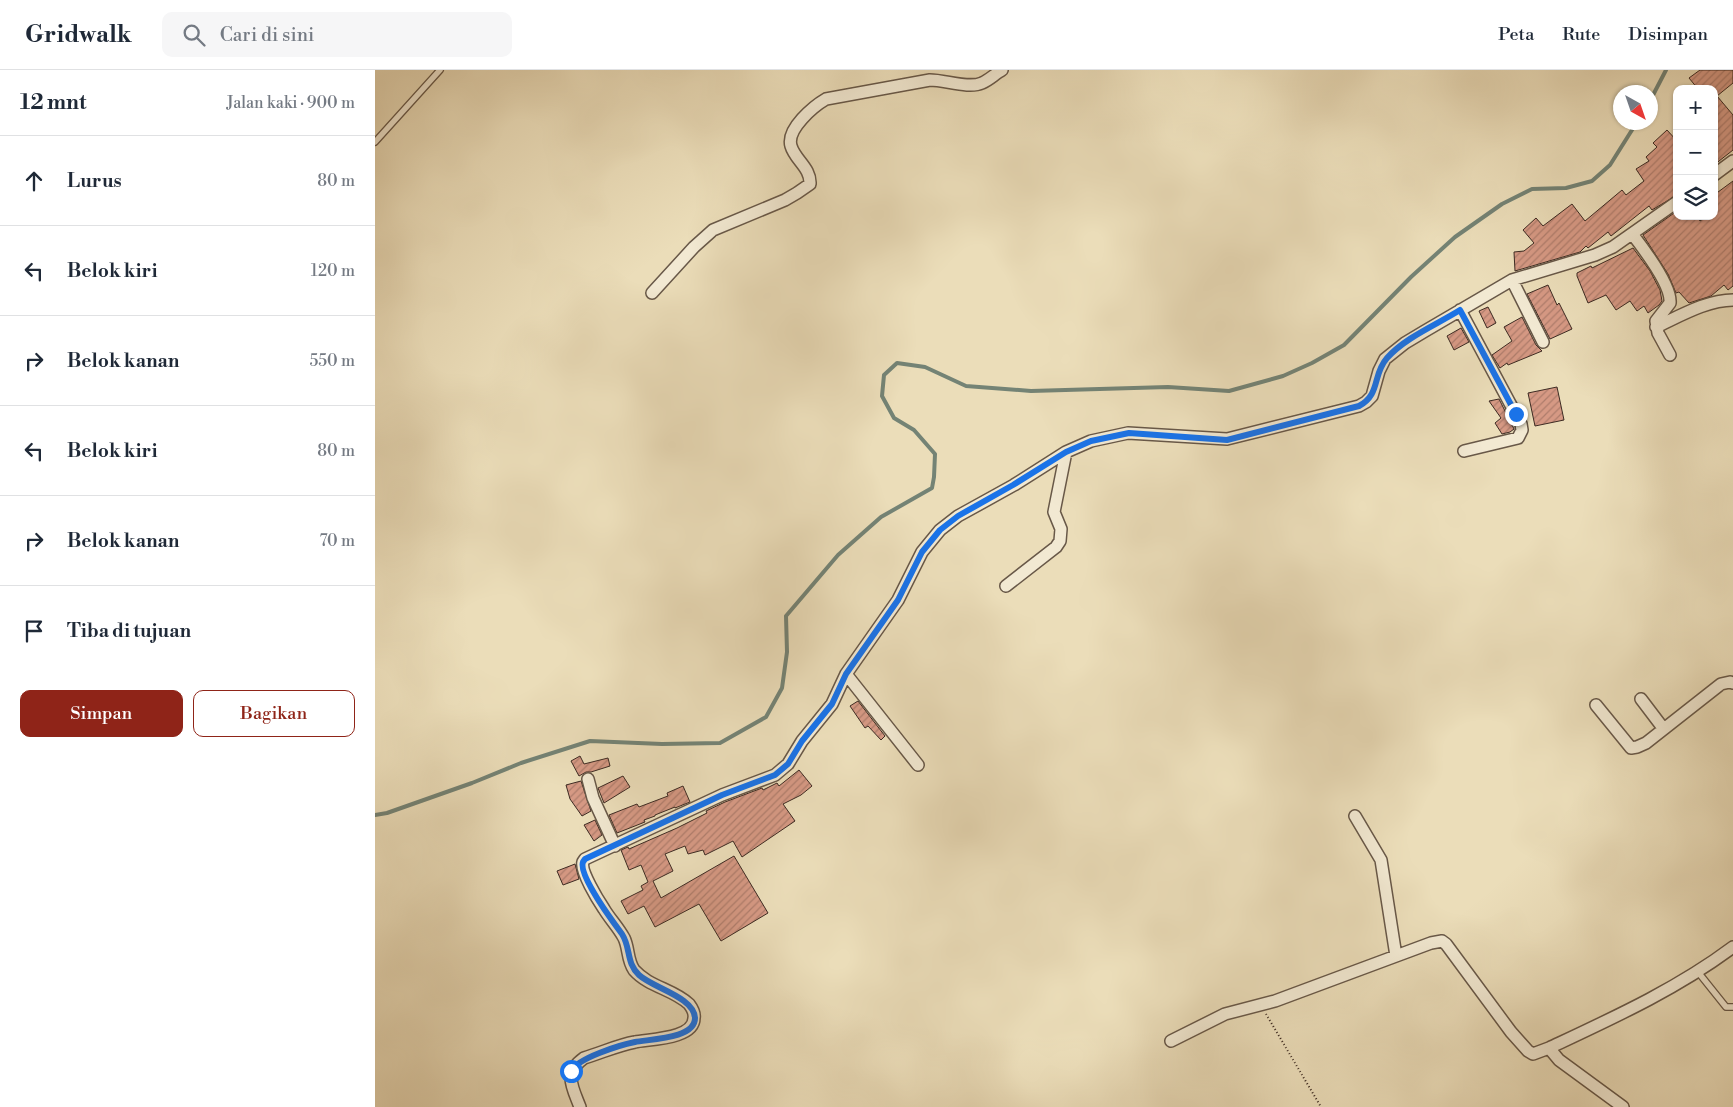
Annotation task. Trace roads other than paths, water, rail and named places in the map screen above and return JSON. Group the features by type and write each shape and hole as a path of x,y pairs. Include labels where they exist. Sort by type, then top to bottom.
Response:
{"street":[{"path":"652,293 694,247 713,230 785,200 810,184 810,177 791,147 791,140 796,127 805,114 815,106 826,99 930,80 943,80 975,86 1002,70"},
{"path":"1718,172 1733,162"},
{"path":"580,1107 571,1079 571,1071 584,1058 634,1042 671,1037 688,1030 695,1020 690,1006 681,998 655,986 641,977 632,967 623,936 596,896 581,865 585,859 722,795 781,771 832,704 846,674 898,600 922,552 940,530 958,516 1066,452 1091,441 1129,433 1227,440 1359,406 1372,396 1379,371 1385,359 1405,343 1511,280 1595,255 1613,247 1673,205"},
{"path":"1633,234 1651,259 1671,300 1656,321 1656,327 1670,355"},
{"path":"1511,280 1543,342"},
{"path":"1656,327 1705,306 1724,300 1733,300"},
{"path":"1460,310 1521,424 1522,430 1518,438 1464,451"},
{"path":"1006,586 1056,547 1060,541 1061,529 1054,512 1066,452"},
{"path":"846,674 918,765"},
{"path":"1596,705 1631,748 1646,743 1721,684 1733,683"},
{"path":"1641,700 1663,728"},
{"path":"588,779 593,798 615,846"},
{"path":"1355,816 1381,860 1396,956"},
{"path":"1171,1041 1225,1014 1261,1006 1442,940 1511,1032 1527,1051 1533,1054 1612,1018 1698,972 1733,947"},
{"path":"1549,1048 1559,1060 1623,1107"}],"lane":[{"path":"375,142 439,70"},
{"path":"1698,972 1726,1007 1733,1008"}],"waterway":[{"path":"1658,85 1666,70"},
{"path":"375,815 387,813 472,783 521,763 590,741 662,744 720,743 766,717 782,688 787,652 786,616 838,555 881,517 932,488 935,454 914,430 894,418 882,396 884,375 897,363 925,367 966,386 1031,391 1168,387 1229,391 1283,376 1312,363 1344,345 1411,277 1455,237 1502,204 1532,189 1566,188 1592,181 1610,165 1632,130"}]}
